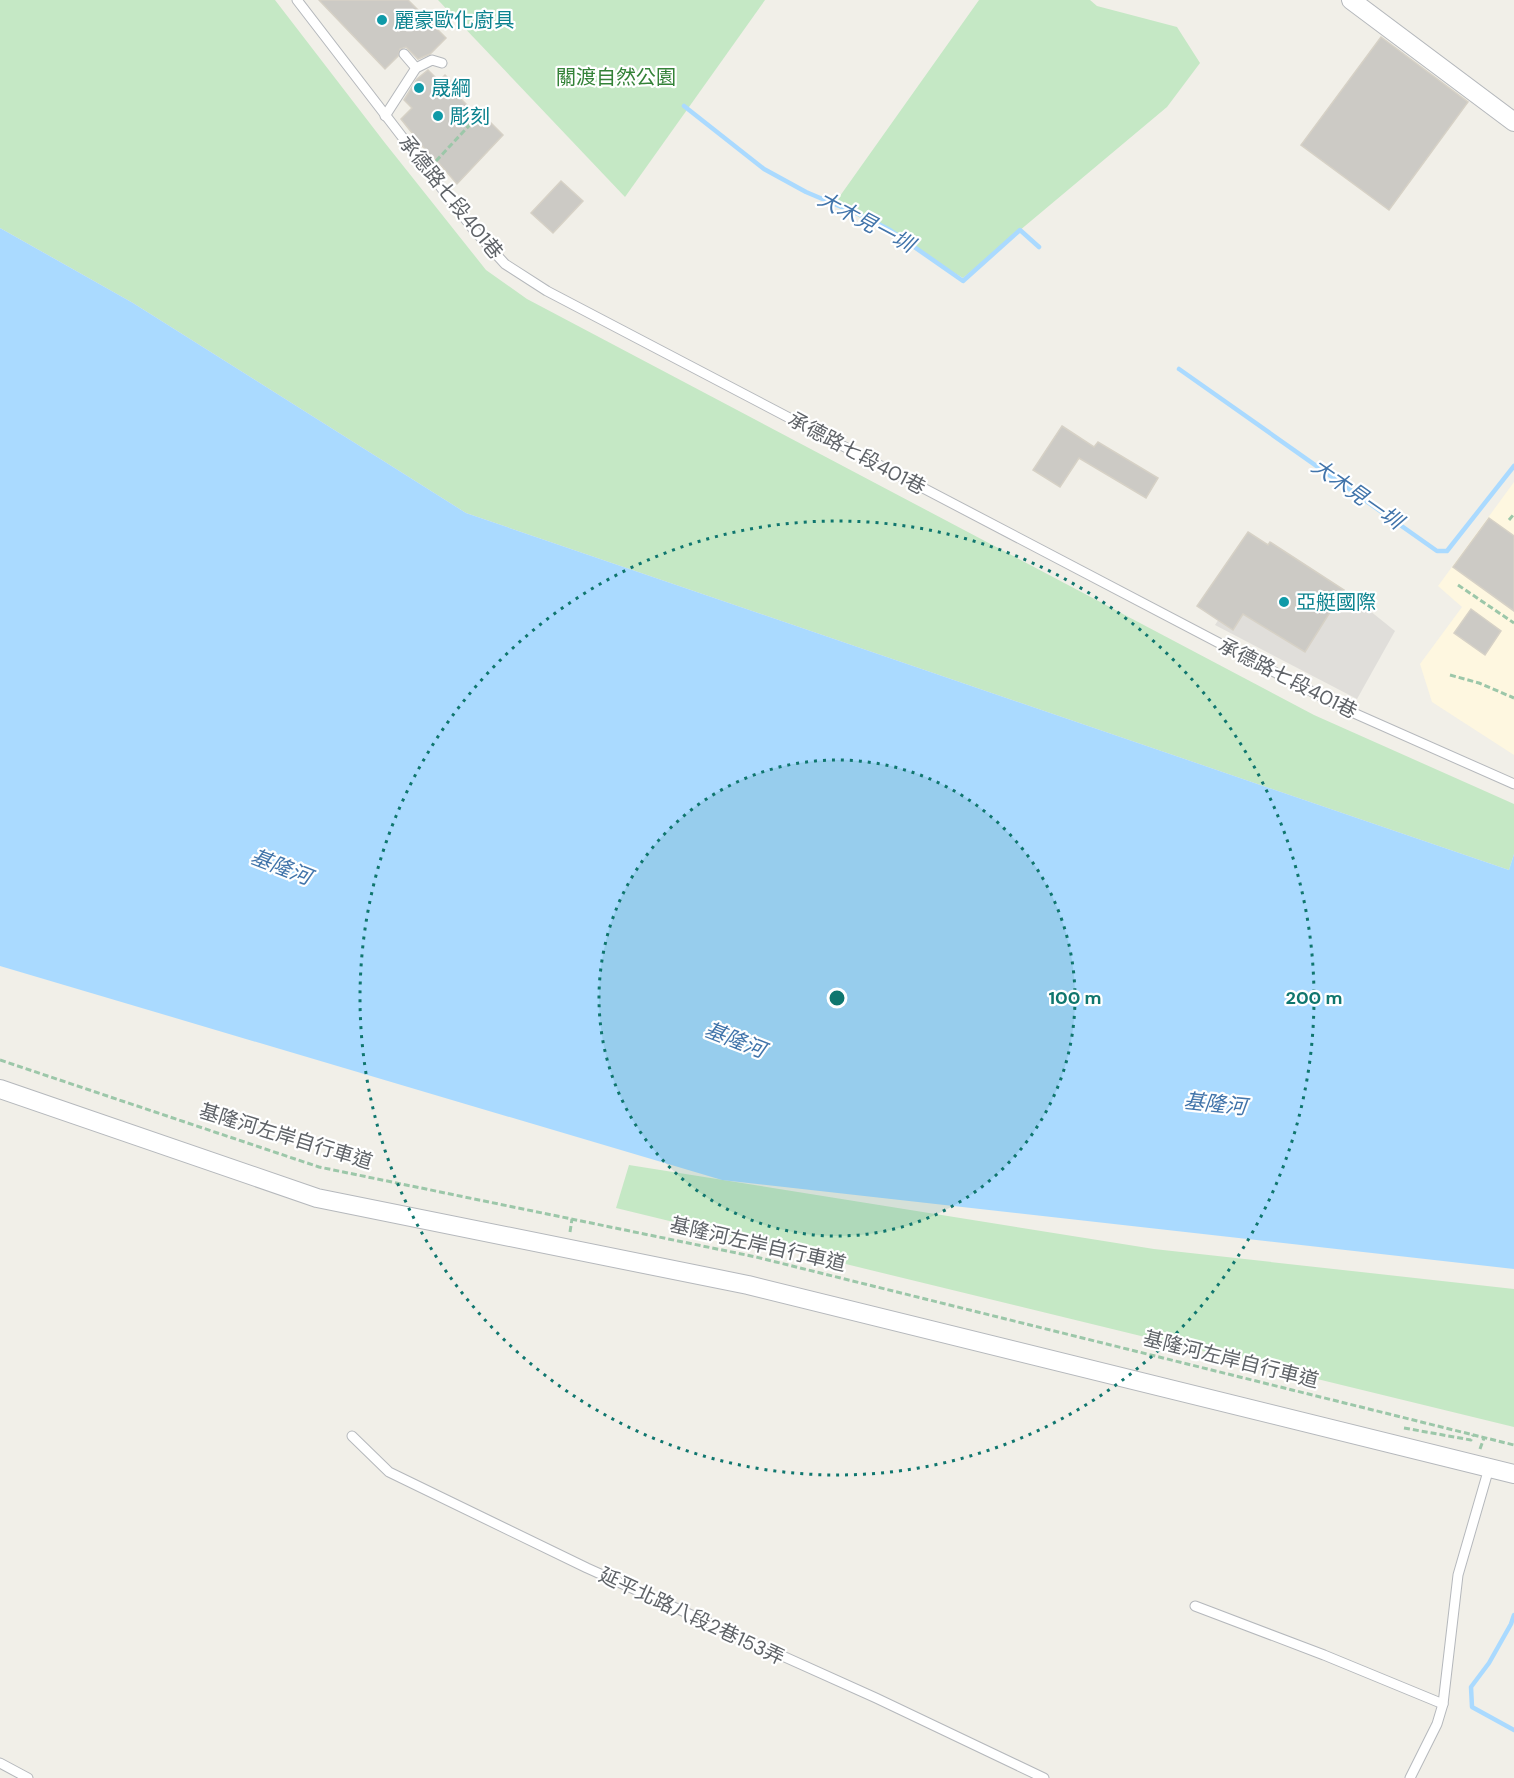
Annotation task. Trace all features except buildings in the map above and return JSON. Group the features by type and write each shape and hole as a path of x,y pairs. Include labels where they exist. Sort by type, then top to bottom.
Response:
{"street":[{"path":"1352,0 1514,122"},
{"path":"0,1089 317,1198 748,1285 1514,1474"}],"lane":[{"name":"承德路七段401巷","path":"297,0 473,229 506,264 547,291 1347,710 1514,784"},
{"path":"404,54 416,68"},
{"path":"385,116 416,68 432,60 442,63"},
{"name":"延平北路八段2巷153弄","path":"352,1436 389,1472 588,1568 876,1698 1044,1778"},
{"path":"1410,1778 1437,1724 1443,1704 1458,1575 1489,1468"},
{"path":"1195,1606 1324,1655 1443,1704"},
{"path":"0,1763 28,1778"}],"path":[{"path":"427,171 478,116"},
{"path":"1509,520 1514,514"},
{"path":"1458,585 1514,623"},
{"path":"1450,675 1479,683 1514,698"},
{"name":"基隆河左岸自行車道","path":"0,1060 319,1167 756,1257 1514,1445"}],"shaded area":[{"path":"1514,482 1514,755 1432,702 1420,664 1462,607 1438,586"},
{"name":"亞艇國際","path":"1270,542 1344,590 1395,631 1357,699 1215,625"}],"green space":[{"path":"0,0 275,0 486,270 527,299 1314,715 1514,804 1514,854 1509,870 466,513 133,303 0,228"},
{"name":"關渡自然公園","path":"438,0 765,0 625,197"},
{"path":"979,0 1090,0 1097,6 1177,27 1200,63 1167,107 963,278 835,203"},
{"path":"629,1165 1154,1249 1514,1289 1514,1427 616,1208"}],"water":[{"name":"基隆河","path":"0,228 133,303 466,513 1509,870 1514,854 1514,1269 722,1180 0,966"}],"waterway":[{"name":"大木見一圳","path":"684,106 764,169 806,192 890,230 963,281 1020,230 1039,247"},
{"name":"大木見一圳","path":"1179,369 1437,551 1447,551 1514,466"},
{"path":"1514,1615 1489,1663 1471,1687 1472,1707 1514,1730"}],"place":[{"name":"麗豪歐化廚具","path":"382,20"},
{"name":"晟綱","path":"419,88"},
{"name":"彫刻","path":"438,116"},
{"name":"亞艇國際","path":"1284,602"}]}
